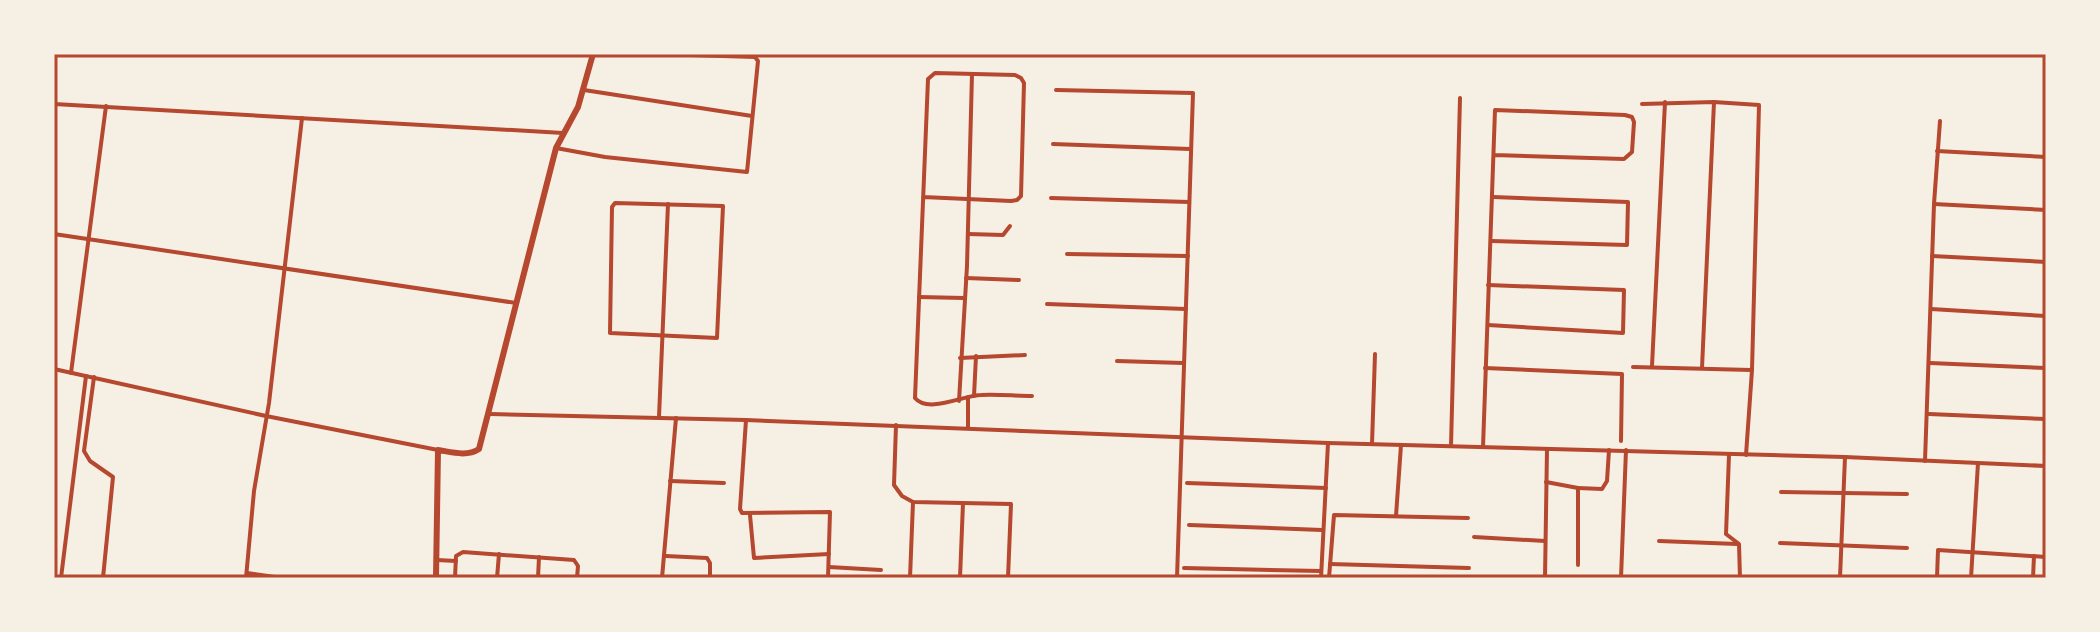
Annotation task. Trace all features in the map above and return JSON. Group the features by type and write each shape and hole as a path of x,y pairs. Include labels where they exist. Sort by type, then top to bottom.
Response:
{"main road":[{"path":"436,578 438,450 474,453 479,449 556,148 578,107 593,54"}],"street":[{"path":"556,148 744,174 748,168 758,61 755,57 657,54"},
{"path":"923,197 1017,200 1021,196 1024,83 1021,78 1015,75 935,73 928,79 923,197 915,398 924,404 959,401 971,396 1032,396"},
{"path":"959,401 972,74"},
{"path":"584,90 752,116"},
{"path":"1056,90 1193,93 1177,578"},
{"path":"1451,446 1460,98"},
{"path":"1652,366 1665,102"},
{"path":"1702,368 1714,102"},
{"path":"1642,104 1756,103 1761,109 1746,455"},
{"path":"54,104 563,133"},
{"path":"71,373 106,106"},
{"path":"1483,447 1495,110 1625,115 1632,117 1634,122 1632,152 1624,159 1494,155"},
{"path":"282,578 247,576 254,491 286,270 302,118"},
{"path":"1925,461 1940,121"},
{"path":"1053,144 1191,149"},
{"path":"1937,151 2046,157"},
{"path":"1492,241 1627,245 1628,202 1493,197"},
{"path":"1051,198 1189,202"},
{"path":"619,202 723,206 719,335 715,339 663,337 610,333 612,207 619,202"},
{"path":"659,418 668,204"},
{"path":"1934,204 2046,210"},
{"path":"968,234 1003,235 1010,226"},
{"path":"54,234 516,303"},
{"path":"1067,254 1188,256"},
{"path":"1932,256 2046,262"},
{"path":"966,278 1019,280"},
{"path":"1488,285 1624,290 1623,333 1488,325"},
{"path":"919,297 964,298"},
{"path":"1047,304 1186,309"},
{"path":"1931,309 2046,316"},
{"path":"1372,444 1375,354"},
{"path":"960,358 1025,355"},
{"path":"968,428 976,356"},
{"path":"1117,361 1183,363"},
{"path":"1930,363 2046,368"},
{"path":"1633,367 1752,370"},
{"path":"1485,368 1622,374 1621,441"},
{"path":"54,369 438,450"},
{"path":"61,578 86,376"},
{"path":"94,377 84,451 90,461 113,477 103,578"},
{"path":"490,414 896,425 1328,443 1845,457 2046,466"},
{"path":"1928,414 2046,419"},
{"path":"662,578 676,418"},
{"path":"746,420 742,513 830,512 828,578"},
{"path":"896,425 894,485 902,496 913,502 1011,504 1008,578"},
{"path":"1321,578 1328,443"},
{"path":"1396,516 1401,445"},
{"path":"1545,578 1547,449"},
{"path":"1546,482 1602,489 1607,481 1609,450"},
{"path":"1621,578 1626,450"},
{"path":"1729,455 1726,534 1739,544"},
{"path":"1840,578 1845,457"},
{"path":"1971,578 1978,463"},
{"path":"670,481 724,483"},
{"path":"1187,483 1326,488"},
{"path":"1578,488 1578,565"},
{"path":"1781,492 1907,494"},
{"path":"910,578 913,502"},
{"path":"960,578 963,503"},
{"path":"750,514 754,558 829,554"},
{"path":"1329,578 1334,515 1468,518"},
{"path":"1189,525 1323,530"},
{"path":"1474,537 1545,541"},
{"path":"1659,541 1739,544"},
{"path":"1780,543 1907,548"},
{"path":"1739,544 1740,578"},
{"path":"1937,578 1938,550 2046,557"},
{"path":"455,578 456,556 460,552 574,560 578,566 577,578"},
{"path":"497,578 499,554"},
{"path":"666,556 707,558 710,578"},
{"path":"2033,578 2034,556"},
{"path":"538,578 539,557"},
{"path":"437,560 456,561"},
{"path":"1330,564 1469,568"},
{"path":"829,567 881,570"},
{"path":"1184,568 1321,571"}]}
